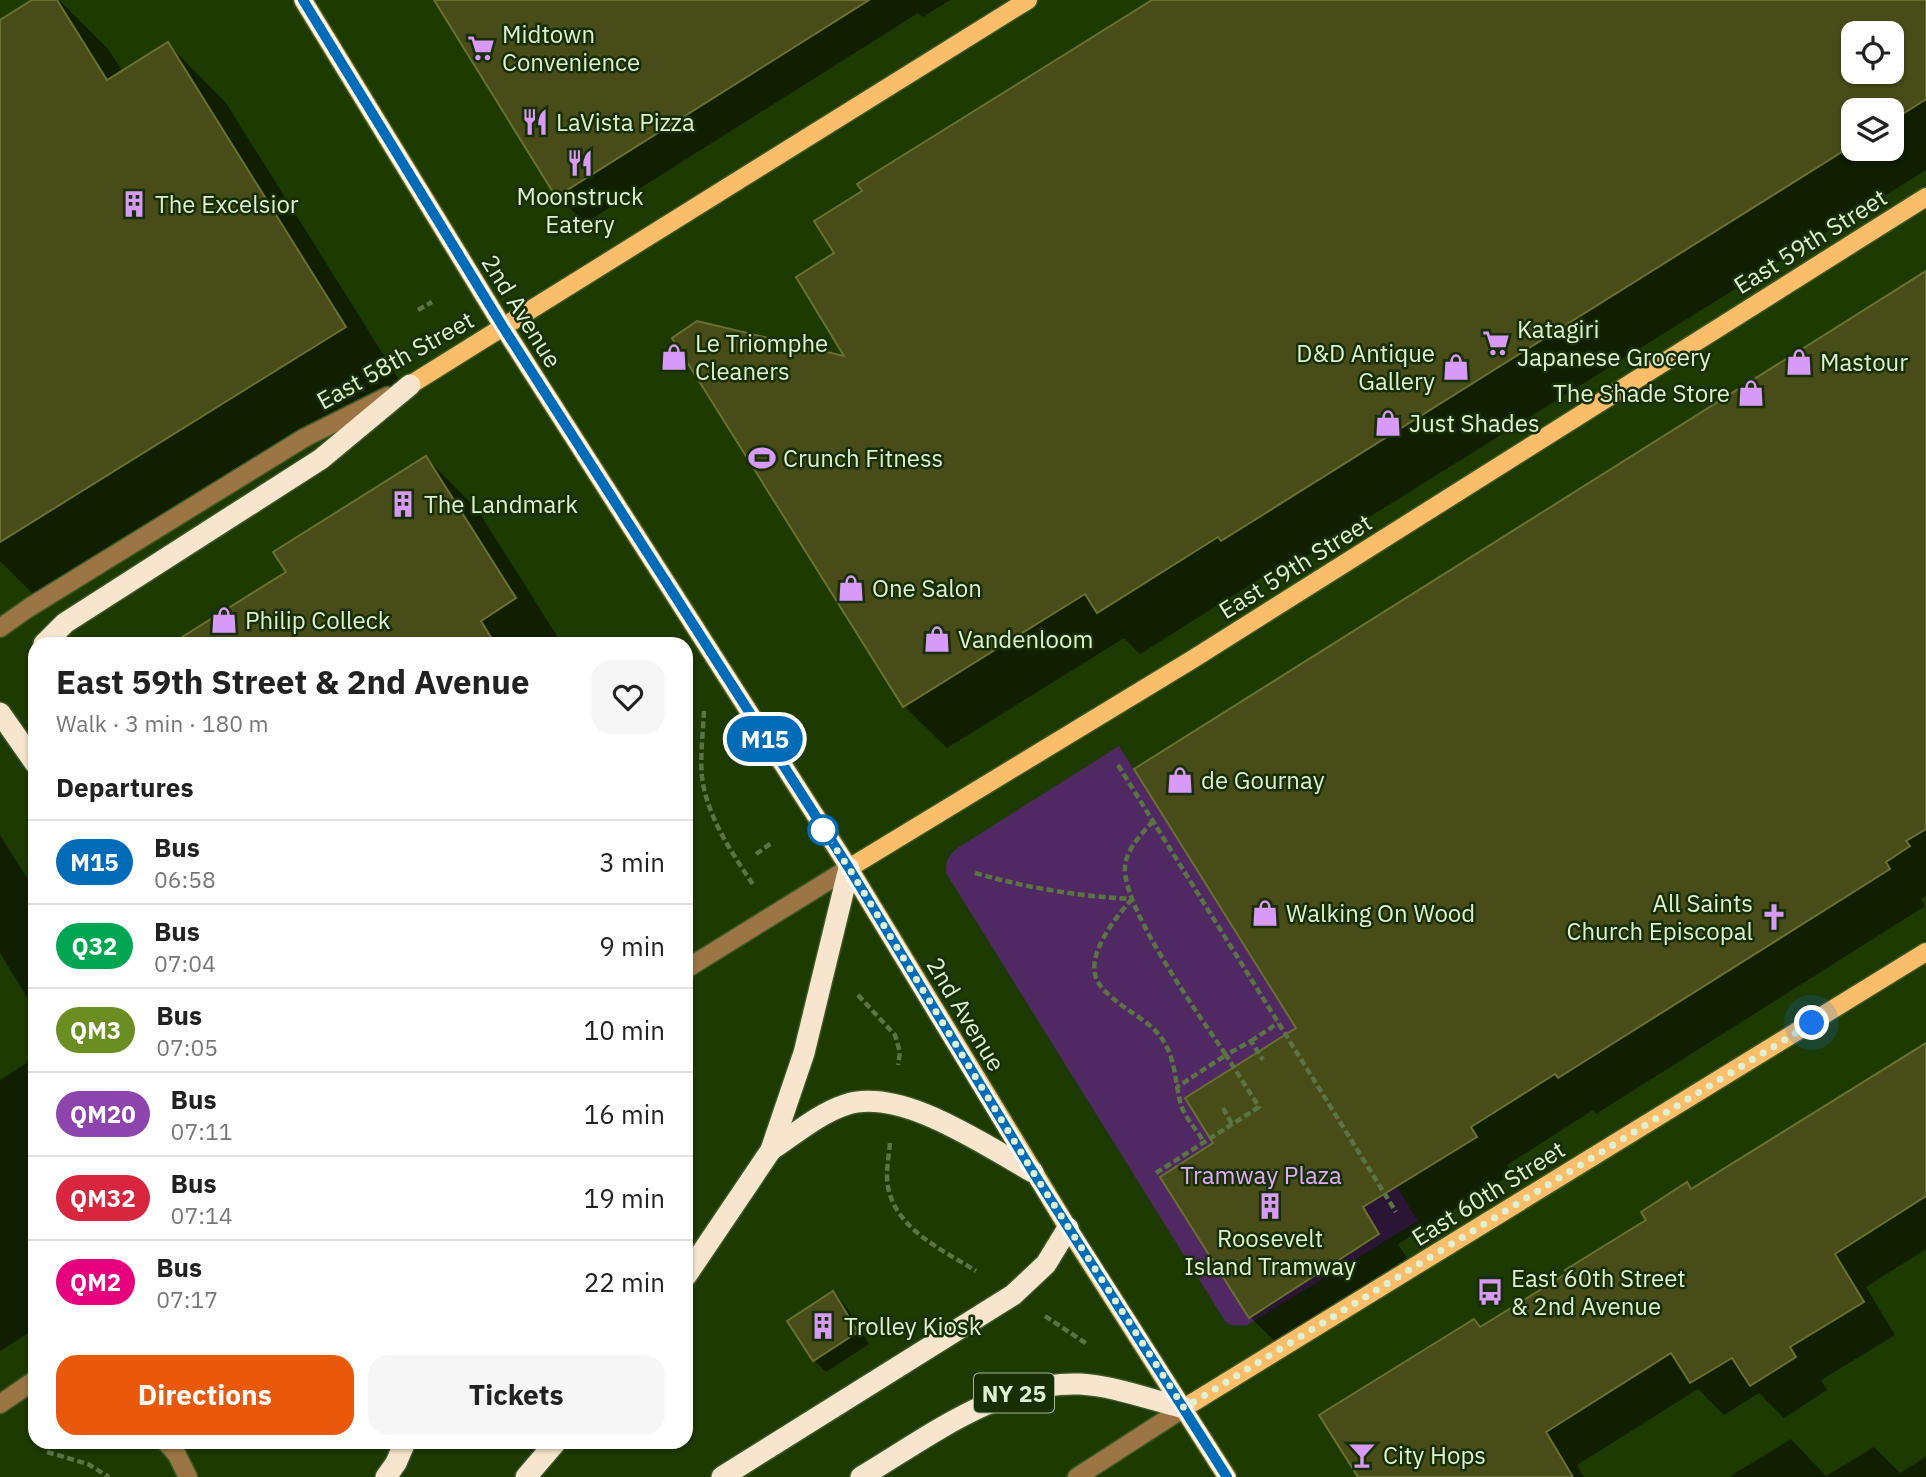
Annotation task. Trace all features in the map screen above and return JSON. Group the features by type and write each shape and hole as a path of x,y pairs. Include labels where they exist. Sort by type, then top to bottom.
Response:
{"highway":[{"path":"51,637 65,623 321,459 410,385"},
{"path":"0,713 28,753"},
{"path":"693,1266 740,1200 771,1150 804,1054 849,868"},
{"path":"771,1150 827,1113 846,1104 882,1101 922,1113 1033,1172"},
{"path":"722,1477 1013,1296 1046,1264 1068,1228"},
{"name":"NY 25","path":"861,1477 972,1411 1020,1391 1050,1385 1082,1384 1184,1408"},
{"path":"386,1477 401,1449"},
{"path":"526,1477 550,1449"}],"main road":[{"name":"2nd Avenue","path":"303,0 503,327 849,868 1033,1172 1227,1477"},
{"name":"East 58th Street","path":"410,385 1028,0"},
{"name":"East 59th Street","path":"849,868 1193,659 1926,197"},
{"name":"East 60th Street","path":"1184,1408 1926,953"}],"street":[{"name":"East 58th Street","path":"0,628 304,438 410,385"},
{"name":"East 59th Street","path":"693,965 849,868"},
{"path":"0,1404 28,1385"},
{"name":"East 60th Street","path":"1077,1477 1184,1408"},
{"path":"172,1449 188,1477"}],"path":[{"path":"418,310 432,302"},
{"path":"704,710 702,775 707,800 718,826 748,877"},
{"path":"1118,765 1396,1212"},
{"path":"1153,821 1139,836 1125,864 1126,885 1136,911 1190,1002 1259,1107 1156,1173"},
{"path":"756,854 773,842"},
{"path":"975,873 1045,890 1087,897 1132,900"},
{"path":"1132,900 1103,939 1097,956 1096,978 1106,993 1146,1022 1164,1040 1173,1061 1182,1108 1204,1142"},
{"path":"857,993 895,1035 899,1042 899,1059"},
{"path":"1177,1087 1278,1023"},
{"path":"1251,1041 1262,1060"},
{"path":"1223,1108 1232,1124"},
{"path":"888,1157 889,1193 905,1223 1093,1348"},
{"path":"47,1452 88,1464 109,1477"}],"green space":[{"name":"Tramway Plaza","path":"1119,746 1418,1221 1247,1325 1230,1325 1225,1321 946,873 948,858 959,847"}],"building":[{"name":"The Excelsior","path":"32,0 57,0 107,80 168,42 346,327 0,542 0,20"},
{"path":"434,0 869,0 556,197"},
{"path":"1152,0 1926,0 1926,99 1904,113 1904,98 1841,98 1841,153 1221,541 1218,537 1097,613 1085,594 903,707 672,338 697,321 844,356 796,277 834,253 814,221 862,191 857,184"},
{"path":"1926,271 1926,829 1906,841 1910,846 1886,862 1890,869 1558,1078 1555,1074 1471,1127 1477,1137 1363,1207 1379,1234 1249,1318 1160,1177 1213,1143 1185,1098 1296,1028 1134,769"},
{"name":"The Landmark","path":"426,456 516,598 481,621 491,637 182,637 286,572 273,552"},
{"path":"1926,1043 1926,1196 1835,1254 1864,1302 1790,1347 1796,1357 1750,1386 1732,1358 1690,1383 1671,1353 1546,1432 1573,1477 1358,1477 1319,1415 1474,1319 1480,1327 1646,1220 1641,1212 1687,1182 1691,1189"},
{"name":"Trolley Kiosk","path":"833,1291 858,1332 813,1361 787,1321"}],"bus line":[{"name":"M15","path":"303,0 503,327 849,868 1033,1172 1227,1477"}],"place":[{"name":"Midtown Convenience","path":"481,48"},
{"name":"LaVista Pizza","path":"535,122"},
{"name":"Moonstruck Eatery","path":"580,163"},
{"name":"The Excelsior","path":"134,204"},
{"name":"Katagiri Japanese Grocery","path":"1496,343"},
{"name":"Le Triomphe Cleaners","path":"674,357"},
{"name":"Mastour","path":"1799,362"},
{"name":"D&D Antique Gallery","path":"1456,367"},
{"name":"The Shade Store","path":"1751,393"},
{"name":"Just Shades","path":"1388,423"},
{"name":"Crunch Fitness","path":"762,458"},
{"name":"The Landmark","path":"403,504"},
{"name":"One Salon","path":"851,588"},
{"name":"Philip Colleck","path":"224,620"},
{"name":"Vandenloom","path":"937,639"},
{"name":"de Gournay","path":"1180,780"},
{"name":"Walking On Wood","path":"1265,913"},
{"name":"All Saints Church Episcopal","path":"1774,917"},
{"name":"Roosevelt Island Tramway","path":"1270,1206"},
{"name":"East 60th Street & 2nd Avenue","path":"1490,1292"},
{"name":"Trolley Kiosk","path":"823,1326"},
{"name":"City Hops","path":"1362,1455"}],"route":[{"path":"823,830 849,868 1033,1172 1184,1408 1812,1023"}]}
